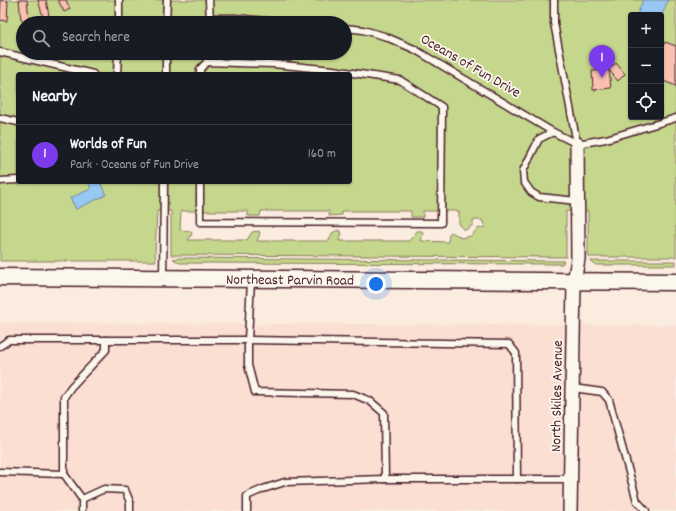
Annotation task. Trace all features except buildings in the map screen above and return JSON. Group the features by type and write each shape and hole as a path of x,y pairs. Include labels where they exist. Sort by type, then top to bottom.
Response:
{"street":[{"path":"574,282 578,259 577,144"},
{"name":"Northeast Parvin Road","path":"0,277 676,282"},
{"name":"North Skiles Avenue","path":"570,511 574,282"}],"lane":[{"path":"119,0 119,16"},
{"path":"166,0 166,16"},
{"path":"209,0 210,16"},
{"path":"554,0 554,23 577,144 606,139 676,118"},
{"name":"Oceans of Fun Drive","path":"352,29 363,30 384,36 414,49 553,132 577,144"},
{"path":"0,52 16,56"},
{"path":"29,60 72,72"},
{"path":"117,72 118,60"},
{"path":"166,60 166,72"},
{"path":"200,72 200,69 207,62 273,64 346,72"},
{"path":"200,184 200,222 440,223 442,107 400,80 352,73"},
{"path":"0,118 16,122"},
{"path":"553,132 539,139 523,171 524,182 531,192 539,197 577,201"},
{"path":"0,181 16,180"},
{"path":"163,278 164,184"},
{"path":"251,279 248,365 256,392 353,394 370,400 384,413 384,478"},
{"path":"0,346 9,340 248,340 509,344 516,353 517,478"},
{"path":"82,511 82,499 64,474 64,397 71,387 106,350 106,340"},
{"path":"573,388 602,392 609,400 637,501 646,511"},
{"path":"0,472 64,474"},
{"path":"247,511 247,496 285,482 384,478 570,479"},
{"path":"82,499 104,489 125,490 130,502 130,511"}],"shaded area":[{"path":"0,323 676,325 676,511 0,511"}],"green space":[{"path":"0,0 676,0 676,257 588,257 588,211 566,211 566,257 171,255 171,211 157,211 156,261 0,261","holes":["181,211 248,211 248,216 260,216 261,211 329,211 329,216 342,215 342,211 411,211 411,217 423,217 423,211 459,211 459,224 465,230 473,225 473,220 482,220 485,227 477,229 471,236 460,238 451,232 449,234 448,242 421,241 422,231 417,231 409,241 339,241 342,233 338,230 332,233 329,241 257,241 260,233 259,231 252,232 247,240 188,240 192,234 191,231 180,230"]},
{"path":"173,259 564,261 562,264 180,263"},
{"path":"590,261 676,261 676,265 596,265"}],"water":[{"path":"643,0 668,0 663,12 638,12"},
{"path":"89,184 101,184 106,195 76,209 70,198 91,189"}],"place":[{"name":"Worlds of Fun","path":"602,78"}]}
